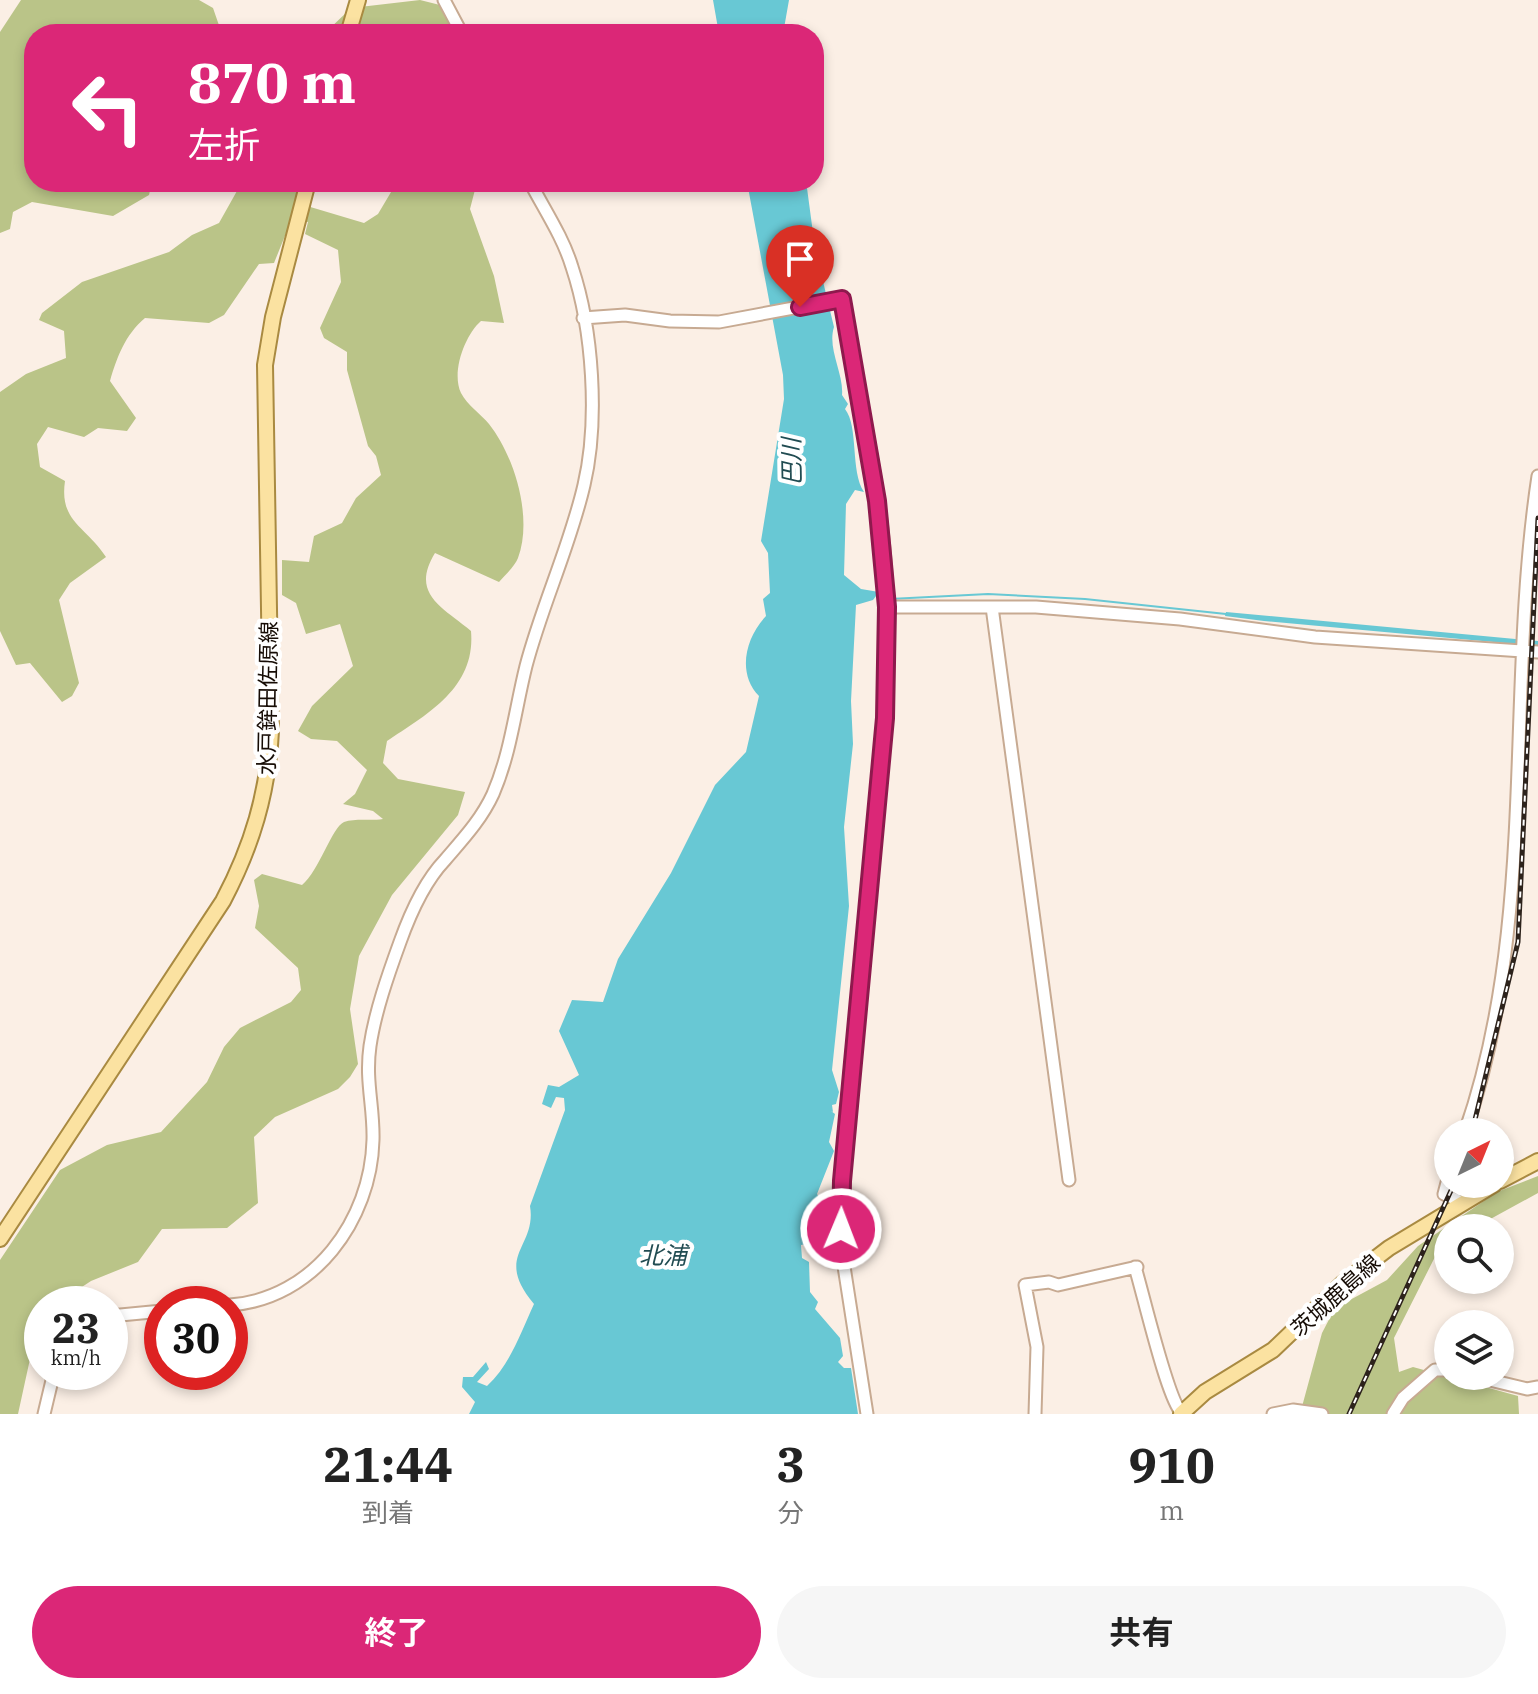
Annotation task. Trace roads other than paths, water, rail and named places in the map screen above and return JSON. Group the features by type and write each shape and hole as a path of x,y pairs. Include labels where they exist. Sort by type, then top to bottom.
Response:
{"main road":[{"path":"351,24 358,0"},
{"name":"水戸鉾田佐原線","path":"0,1239 223,901 247,855 258,820 267,782 271,731 265,365 273,317 305,192"},
{"name":"茨城鹿島線","path":"1514,1174 1538,1161"},
{"name":"茨城鹿島線","path":"1182,1414 1205,1392 1273,1350 1342,1284 1377,1257 1469,1198"}],"street":[{"path":"444,0 457,24"},
{"path":"248,1300 281,1292 309,1274 349,1227 367,1188 373,1136 367,1090 370,1044 400,942 427,884 467,838 505,764 526,665 584,487 594,425 583,318 573,268 535,192"},
{"path":"583,318 625,315 670,321 719,322 842,299 875,485 887,600 885,718 841,1199 843,1260 867,1414"},
{"path":"1469,1118 1504,977 1513,892 1528,542 1538,476"},
{"path":"887,600 1180,619 1274,633 1385,643 1522,644 1538,652"},
{"path":"992,607 1069,1180"},
{"path":"1452,1198 1461,1202"},
{"path":"1035,1414 1037,1347 1025,1285 1049,1282 1058,1285 1136,1267 1157,1338 1166,1385 1175,1408 1182,1414"},
{"path":"1393,1414 1403,1398 1434,1371"},
{"path":"1514,1386 1527,1389 1538,1387"},
{"path":"44,1414 50,1390"},
{"path":"1273,1414 1293,1410 1322,1414"}],"water":[{"path":"713,0 789,0 785,24 717,24"},
{"name":"北浦","path":"749,192 808,192 815,248 834,327 834,353 842,395 848,404 845,409 852,427 857,473 864,492 855,490 846,504 844,575 861,589 879,592 873,600 856,605 851,701 853,744 844,827 849,906 832,1070 839,1092 831,1111 835,1114 829,1142 834,1151 817,1194 821,1200 831,1199 832,1240 801,1245 802,1258 809,1262 810,1292 818,1302 815,1309 840,1338 843,1356 838,1362 844,1368 851,1368 858,1414 469,1414 475,1402 462,1387 463,1377 473,1377 486,1362 489,1369 477,1382 487,1386 495,1378 509,1358 534,1304 522,1287 517,1263 528,1232 530,1206 565,1110 564,1098 556,1097 551,1108 542,1104 548,1085 559,1087 579,1075 559,1031 572,1000 603,1002 618,959 671,873 715,785 746,752 759,696 748,677 746,656 753,635 766,616 763,599 770,593 768,553 761,541 784,399 783,375"},
{"path":"1226,612 1538,641 1538,646 1264,621 1225,616"}],"waterway":[{"path":"890,599 988,594 1085,599 1226,614"}],"railway":[{"path":"1475,1118 1518,942 1538,518"},
{"path":"1349,1414 1448,1198"}],"water label":[{"name":"巴川","path":"791,462"}]}
